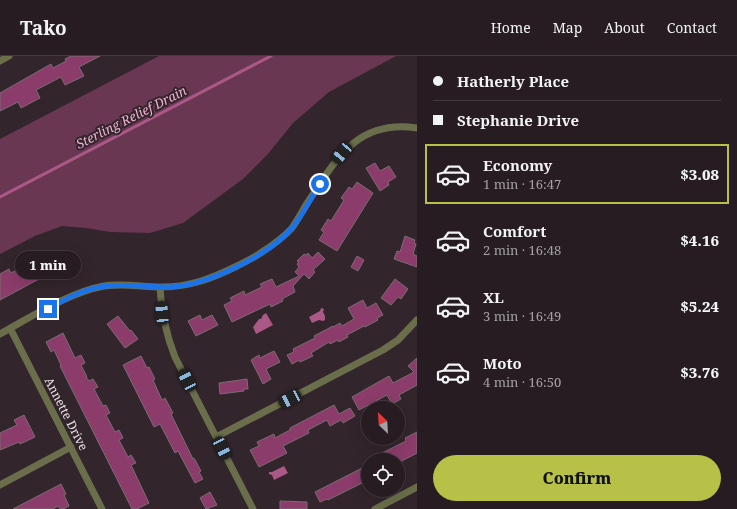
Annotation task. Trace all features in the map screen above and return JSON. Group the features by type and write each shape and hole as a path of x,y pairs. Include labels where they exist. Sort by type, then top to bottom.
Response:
{"street":[{"path":"0,61 9,56"},
{"path":"0,334 75,294 106,286 183,286 210,278 256,256 277,242 292,228 335,162 351,145 366,135 382,129 395,127 417,128"},
{"path":"160,287 162,313 170,345 253,509"},
{"path":"216,437 383,350 398,340 417,320"},
{"name":"Annette Drive","path":"10,328 102,509"},
{"path":"0,485 71,447"},
{"path":"375,509 417,487"}],"shaded area":[{"name":"Sterling Relief Drain","path":"159,56 396,56 329,92 293,123 268,154 243,179 183,223 150,233 110,232 62,226 35,236 0,254 0,139"},
{"path":"321,308 324,309 323,312 325,320 319,320 312,323 309,317 320,311"},
{"path":"266,313 273,325 256,334 253,327"},
{"path":"284,466 288,473 274,480 269,472"}],"building":[{"path":"71,56 100,56 79,67 84,76 65,85 61,77 36,90 40,98 21,108 18,102 0,111 0,93 51,64 53,68 66,61 65,59"},
{"path":"375,163 380,171 389,166 396,177 388,182 389,185 380,191 366,168"},
{"path":"357,182 373,193 337,251 319,240 324,232 321,230 328,219 331,221 344,200 341,198 349,187 352,189"},
{"path":"405,236 415,240 414,243 416,244 413,254 417,256 417,267 394,259 397,251 400,252"},
{"path":"318,252 325,259 313,270 315,272 309,279 304,274 293,286 295,292 282,299 283,301 271,307 270,304 232,322 224,305 232,301 230,298 244,291 245,295 262,287 260,284 272,279 276,287 299,276 295,272 299,267 297,264 299,262 297,261 304,254 306,255 308,253 312,258"},
{"path":"357,256 364,260 358,271 351,267"},
{"path":"45,258 52,272 0,300 0,274 9,269 11,273 20,268 21,270"},
{"path":"395,279 408,289 401,299 398,297 391,305 381,298"},
{"path":"363,300 367,308 376,303 383,315 377,318 378,320 347,335 348,337 339,342 338,340 330,344 329,342 311,353 313,356 300,362 299,360 292,364 287,355 294,352 293,349 315,338 314,336 333,326 340,323 342,326 354,319 348,308"},
{"path":"200,315 202,320 212,315 218,325 196,336 188,321"},
{"path":"118,316 138,339 125,348 107,324"},
{"path":"63,333 75,358 81,355 85,363 81,365 86,377 89,381 93,379 98,387 94,389 103,406 106,405 110,413 106,415 115,432 119,430 123,438 119,440 128,457 131,455 136,463 131,465 149,503 137,509 132,509 60,366 61,365 54,350 51,352 46,342"},
{"path":"274,351 280,362 266,369 271,379 263,384 251,360 259,355 260,358"},
{"path":"141,356 155,379 153,380 162,400 165,398 173,413 171,414 193,459 194,458 201,471 199,472 203,479 195,483 178,451 175,453 160,424 154,427 123,365"},
{"path":"417,358 417,385 399,395 401,399 397,401 390,401 387,395 376,401 361,401 361,409 359,410 352,397 389,376 393,383 414,372 408,366"},
{"path":"247,379 248,389 244,389 244,391 220,394 219,383"},
{"path":"334,405 339,414 350,408 355,416 343,423 341,420 330,426 327,420 308,430 309,433 283,446 287,453 259,467 250,450 259,446 257,442 274,434 275,438 290,430 290,428"},
{"path":"24,415 35,437 20,444 19,442 0,450 0,433 17,425 14,420"},
{"path":"417,432 417,453 405,459 405,453 382,453 398,445 405,445 405,438"},
{"path":"361,469 361,484 328,500 327,499 320,502 315,492"},
{"path":"61,484 66,494 64,495 69,506 63,509 60,509 58,506 53,509 13,509"},
{"path":"210,492 217,505 206,509 200,498"},
{"path":"280,501 307,502 307,509 280,509"}],"waterway":[{"name":"Sterling Relief Drain","path":"0,197 271,56"}],"route":[{"path":"48,309 75,294 90,289 106,286 133,285 160,287 183,286 224,272 256,256 277,242 292,228 320,184"}]}
